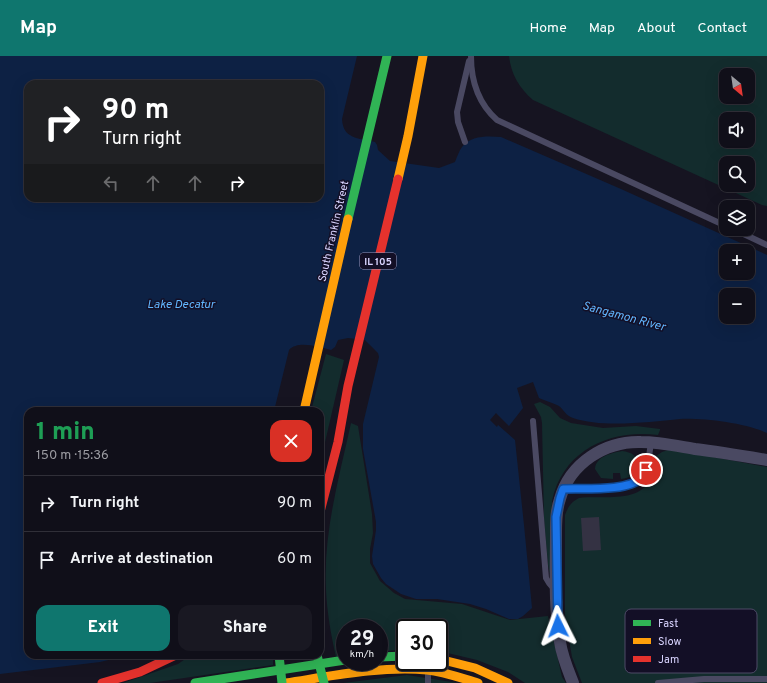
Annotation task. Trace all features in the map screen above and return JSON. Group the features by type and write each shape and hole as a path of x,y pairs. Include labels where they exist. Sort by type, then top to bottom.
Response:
{"main road":[{"name":"South Franklin Street","path":"305,407 370,121 387,56"},
{"name":"IL 105","path":"324,496 338,442 348,386 408,136 423,56"},
{"path":"102,683 121,679 148,670 169,659"},
{"path":"279,659 282,683"},
{"path":"318,659 324,683"},
{"path":"195,683 336,661"},
{"path":"448,661 466,664 494,674 508,683"},
{"path":"286,683 378,671 396,670"},
{"path":"434,671 451,674 478,683"}],"street":[{"path":"573,683 565,663 560,644 556,591 556,517 560,498 568,480 583,463 599,452 607,447 624,443 651,442 767,460"}],"lane":[{"path":"465,142 458,122 457,112 471,56"},
{"path":"471,56 473,75 479,96 486,109 498,120 719,223"},
{"path":"748,236 767,245"},
{"path":"533,421 546,578 556,591"},
{"path":"563,489 606,488 633,484 641,479 646,470 651,442"},
{"path":"428,671 428,683"},
{"path":"658,683 704,679 767,679"}],"green space":[{"path":"509,56 767,56 767,206 734,192 755,192 755,156 719,156 719,185 533,100 520,86 512,69"},
{"path":"326,354 344,360 324,447 324,407 312,407"},
{"path":"540,402 550,407 560,418 571,423 603,428 636,426 660,429 658,435 640,434 606,440 591,447 578,456 566,468 558,483 552,501 550,574 544,519 542,423 541,417 534,404"},
{"path":"351,423 358,426 372,514 373,533 370,549 370,563 380,581 394,593 405,599 462,604 510,620 548,616 562,677 566,683 525,683 508,672 477,660 448,653 448,619 396,619 396,650 388,651 388,619 336,619 336,657 327,598 326,569 329,527"},
{"path":"671,449 767,467 767,683 582,683 572,657 565,615 565,515 570,505 579,498 620,497 638,492 646,486 651,478 656,456"},
{"path":"622,451 629,452 636,457 638,467 632,476 621,479 620,473 613,473 613,479 601,478 595,469 598,461 605,456"},
{"path":"185,659 273,659 273,665 150,683 123,683 178,664"},
{"path":"407,675 458,683 343,683"}],"water":[{"name":"Lake Decatur","path":"0,56 357,56 342,119 343,126 348,134 352,136 375,142 378,150 390,161 439,168 455,162 462,147 470,140 480,137 501,137 719,233 719,236 725,236 743,244 719,244 719,280 755,280 755,250 767,255 767,433 748,426 701,419 611,424 585,421 571,417 559,406 539,398 533,382 517,388 523,408 509,426 496,413 490,420 515,440 532,608 518,619 509,619 470,604 437,599 416,599 401,594 386,584 373,564 372,556 376,522 363,449 363,424 379,357 378,353 365,340 348,338 338,340 335,347 331,350 303,345 293,347 289,350 275,407 24,407 24,659 112,659 100,662 0,674"}],"building":[{"path":"599,517 601,550 583,551 581,518"}],"traffic: fast":[{"path":"348,219 387,56"},
{"path":"388,657 396,656"},
{"path":"279,659 282,683"},
{"path":"318,659 324,683"},
{"path":"195,683 336,661"}],"traffic: slow":[{"path":"398,179 408,136 423,56"},
{"path":"305,407 348,219"},
{"path":"448,661 475,668 508,683"},
{"path":"286,683 356,672 392,669 440,672 478,683"}],"traffic: jam":[{"path":"324,496 338,442 348,386 398,179"},
{"path":"102,683 140,672 168,659"}],"route":[{"path":"558,626 556,600 556,517 557,508 563,489 620,487 633,484 641,479 646,470"}],"water label":[{"name":"Sangamon River","path":"624,316"}]}
